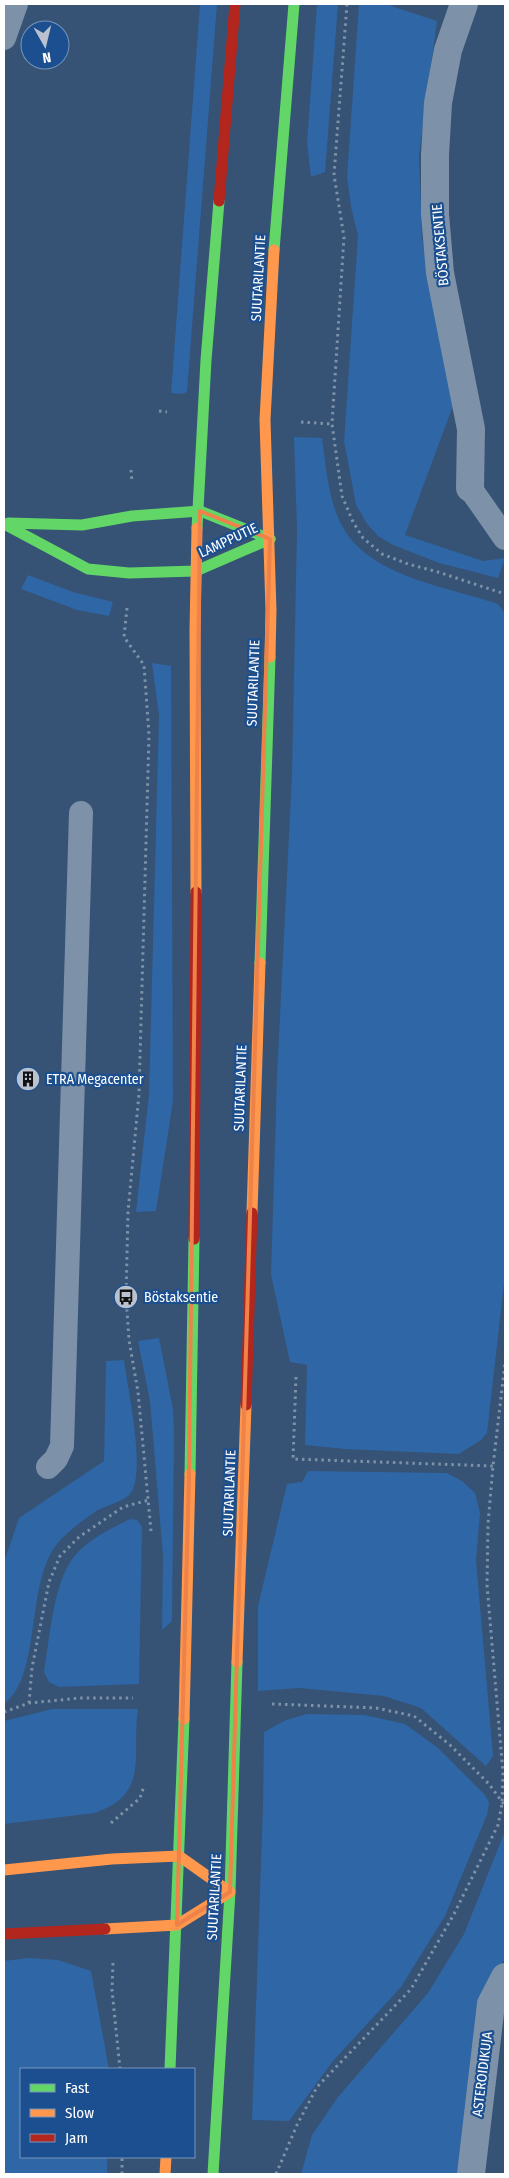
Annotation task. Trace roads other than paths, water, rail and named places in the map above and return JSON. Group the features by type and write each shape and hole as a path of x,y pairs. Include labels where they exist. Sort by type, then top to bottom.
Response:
{"main road":[{"path":"170,2068 180,1856 189,1476 196,1022 196,571 205,385 235,4"},
{"name":"SUUTARILANTIE","path":"213,2174 230,1892 271,610 265,420 275,237 294,4"},
{"name":"LAMPPUTIE","path":"4,524 82,525 132,516 200,511 270,539"},
{"name":"LAMPPUTIE","path":"4,524 88,569 129,573 196,571 270,539"},
{"path":"4,1870 112,1859 180,1856 230,1892 177,1925 4,1934"},
{"path":"165,2174 166,2158"}],"street":[{"name":"BÖSTAKSENTIE","path":"464,4 448,50 438,103 435,155 435,214 440,273 471,429 470,488"},
{"name":"ASTEROIDIKUJA","path":"471,2174 491,2004 505,1977"}],"lane":[{"path":"4,38 16,4"},
{"path":"470,488 505,538"},
{"path":"48,1466 56,1459 62,1446 81,813"}],"place":[{"name":"ETRA Megacenter","path":"28,1079"},
{"name":"Böstaksentie","path":"126,1297"}]}
